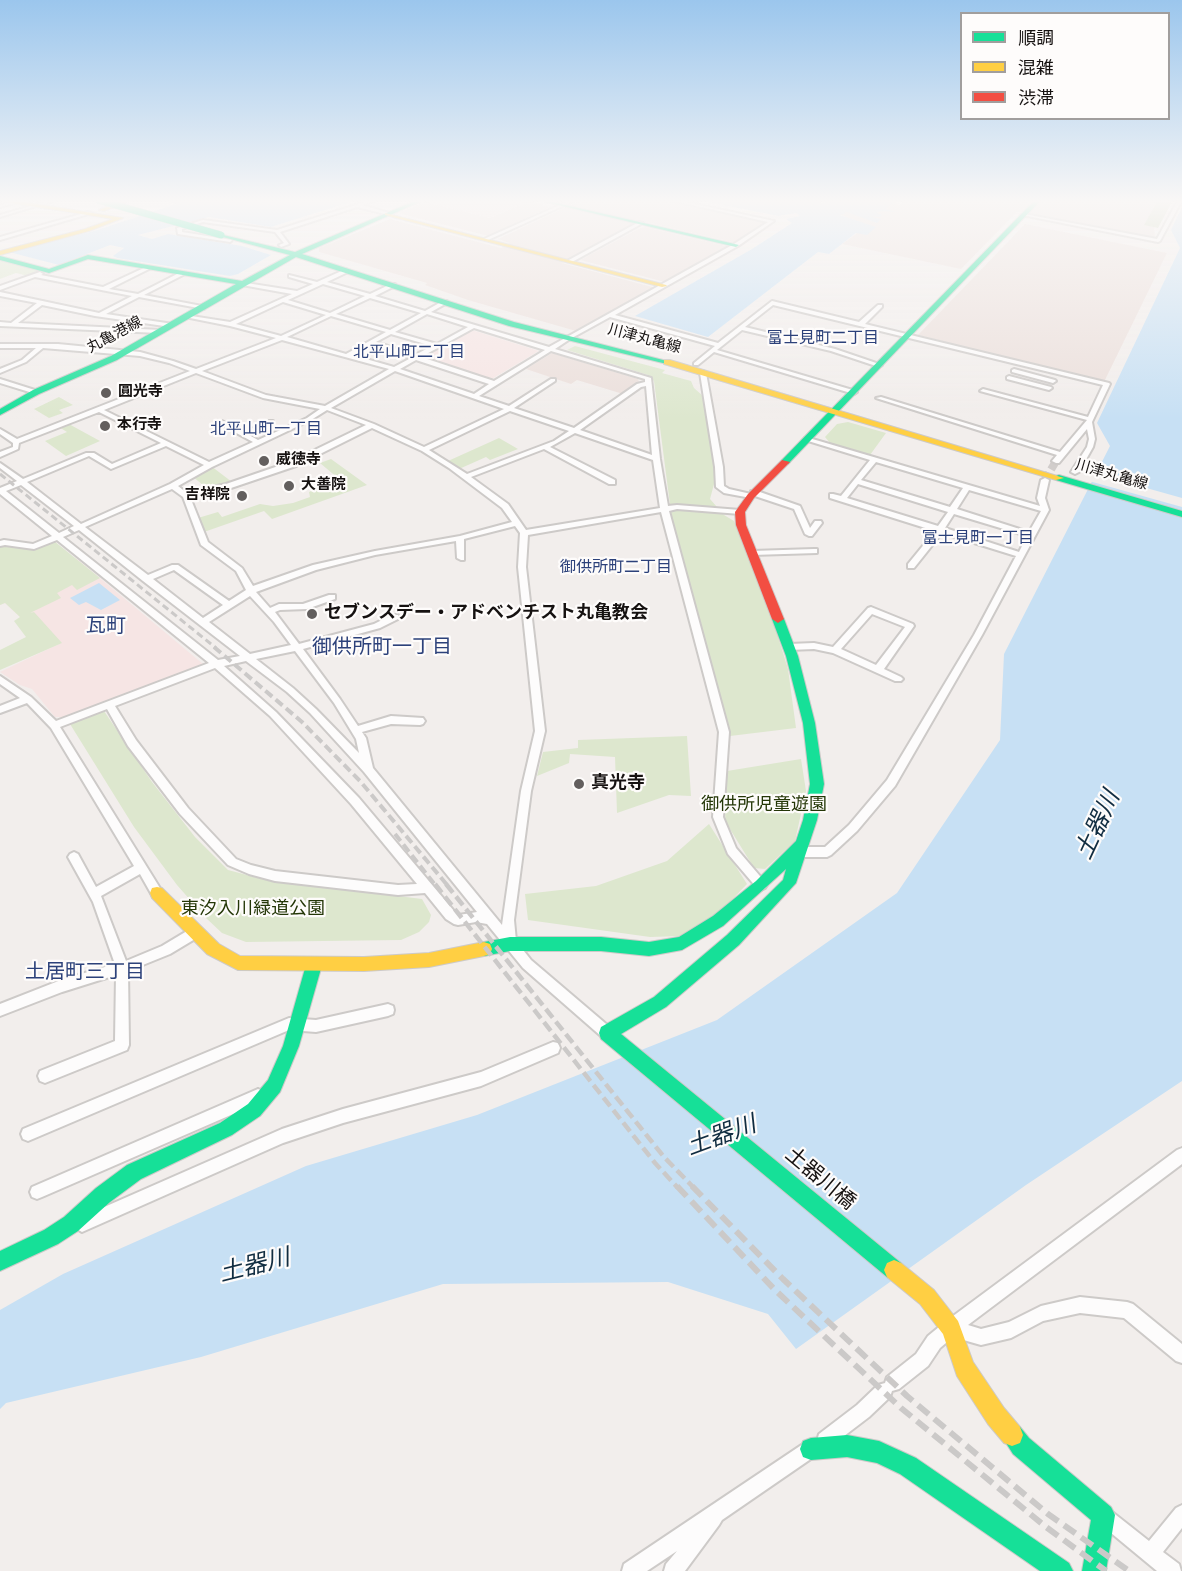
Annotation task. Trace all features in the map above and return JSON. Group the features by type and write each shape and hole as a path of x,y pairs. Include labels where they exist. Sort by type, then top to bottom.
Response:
{"street":[{"path":"0,288 41,273"},
{"path":"43,273 104,289 202,308"},
{"path":"104,289 137,273"},
{"path":"177,273 298,293"},
{"name":"丸亀港線","path":"0,412 36,392 123,353 202,308 242,283 245,277 252,273"},
{"path":"231,324 339,273"},
{"name":"川津丸亀線","path":"356,273 512,324 572,336 699,368 838,408 1073,477 1182,514"},
{"name":"川津丸亀線","path":"375,273 572,336"},
{"path":"616,273 664,286"},
{"path":"476,395 572,336 686,273"},
{"path":"0,465 290,690 331,728 368,769 479,913 490,920 527,964 607,1033 660,1002 733,940 789,883 810,820 817,784 809,723 789,647 741,525 740,512 753,495 968,273"},
{"path":"101,314 181,274"},
{"path":"291,276 370,296 648,378 656,459 664,508 724,732 718,817 732,851 761,885"},
{"path":"16,442 281,338 393,285"},
{"path":"0,294 165,328"},
{"path":"282,300 438,346"},
{"path":"347,356 445,302"},
{"path":"13,324 41,303"},
{"path":"818,523 809,534 797,508 753,495 727,491 720,487 719,467 699,368 715,348 772,303 1107,384 1089,421 1058,457 879,398"},
{"path":"860,325 880,306"},
{"path":"77,315 84,312"},
{"path":"610,315 854,392"},
{"path":"187,316 231,324 395,369 476,395 656,459"},
{"path":"65,326 71,321"},
{"path":"0,324 165,328"},
{"path":"0,544 4,542 34,547 173,486 209,465 309,419 472,327"},
{"path":"740,328 833,350 879,365"},
{"path":"370,342 495,384"},
{"path":"0,345 42,346 162,359 265,397 326,408 372,425 424,450 504,505 521,528 524,589 540,731 524,803 507,922 510,944"},
{"path":"0,371 24,361 42,346"},
{"path":"1020,384 1033,367"},
{"path":"1014,371 1053,381"},
{"path":"1009,378 1020,384 1049,388"},
{"path":"424,450 510,408 553,380"},
{"path":"0,381 36,392"},
{"path":"465,477 545,447 576,430 639,385 649,384"},
{"path":"983,391 1089,421"},
{"path":"98,409 209,465"},
{"path":"1073,477 1090,447 1092,439 1089,421"},
{"path":"220,422 257,442"},
{"path":"244,435 271,422"},
{"path":"186,496 228,486 293,464 372,425"},
{"path":"0,431 16,442"},
{"path":"807,439 1045,510"},
{"path":"0,454 16,448 16,442"},
{"path":"168,443 111,467 92,454 88,454 0,491 216,664 273,714 355,801 426,888 454,918 479,913"},
{"path":"545,447 612,482"},
{"path":"842,499 874,459"},
{"name":"川津丸亀線","path":"1073,477 1182,502"},
{"path":"800,848 827,852 853,828 891,783 978,635 1045,510 1041,498 1045,480"},
{"path":"856,481 1032,535"},
{"path":"173,486 186,496 204,543 239,570 252,593 270,611 297,646 348,718 366,752 368,769"},
{"path":"911,566 939,530 967,487"},
{"path":"832,496 1021,555"},
{"path":"203,622 252,593 256,588 313,568 461,535 664,508 711,508 740,512"},
{"path":"461,535 461,558"},
{"path":"752,553 814,551"},
{"path":"147,579 175,567 230,606"},
{"path":"270,611 279,607 304,607 332,597"},
{"path":"836,651 871,610 910,626 878,670"},
{"path":"54,725 110,705 157,684 216,664 377,626 395,617"},
{"path":"789,647 814,646 836,651 898,679"},
{"path":"2,682 28,699 54,725 157,893 213,949 238,963 314,964 429,960 510,944 601,944 649,949 666,947 698,934 761,885 800,848"},
{"path":"0,710 28,699"},
{"path":"110,705 132,743 184,811 232,862 249,870 275,876 398,890 426,888"},
{"path":"331,728 348,718"},
{"path":"356,730 391,720 420,721"},
{"path":"45,1076 122,1045 122,967 94,894 74,857"},
{"path":"94,894 141,868"},
{"path":"0,1010 166,950 196,933"},
{"path":"51,1238 134,1172 226,1129 254,1110 270,1091 291,1046 314,964"},
{"path":"28,1134 289,1024 316,1026 388,1010"},
{"name":"土器川橋","path":"607,1033 927,1297 951,1328 965,1368 996,1416 1021,1446 1103,1515"},
{"path":"0,1262 282,1136 343,1116 481,1079 553,1048"},
{"path":"37,1192 270,1091"},
{"path":"631,1571 863,1411 922,1360 934,1342 951,1328 1182,1155"},
{"path":"951,1328 981,1337 1011,1330 1041,1314 1080,1305 1127,1310 1181,1357"},
{"path":"811,1449 847,1446 879,1452 908,1466 1061,1571"},
{"path":"673,1571 721,1510"},
{"path":"1150,1554 1182,1514"},
{"path":"1103,1515 1172,1571"},
{"path":"1094,1571 1103,1515"}],"shaded area":[{"path":"393,273 601,273 656,288 576,331 468,300 425,285 427,283"},
{"path":"631,273 681,273 665,282"},
{"path":"977,273 1157,273 1104,382 918,335"},
{"path":"472,330 539,351 490,380 423,358"},
{"path":"552,353 638,379 639,382 623,394 577,380 571,384 526,369"},
{"path":"10,545 28,550 39,547 77,559 203,664 63,717 55,717 32,689 20,685 0,672 61,643 21,618 5,603 0,605 0,546"}],"green space":[{"path":"0,273 15,273 0,279"},
{"path":"17,273 34,273 28,276"},
{"path":"575,346 665,370 662,373 691,381 694,388 703,396 717,473 710,499 724,515 734,521 774,624 788,669 796,728 730,736 672,520 654,381 648,375 567,350"},
{"path":"59,397 73,405 59,410 63,413 49,418 34,409"},
{"path":"848,422 886,433 870,455 830,443 825,437 837,424"},
{"path":"67,423 100,441 66,456 45,441 67,432 59,427"},
{"path":"499,438 518,449 490,460 486,457 459,469 448,461"},
{"path":"331,459 367,485 272,519 264,511 204,532 198,518 218,512 222,517 260,504 273,506 293,503 310,497 309,492 339,479 320,463"},
{"path":"211,466 232,482 209,490 192,476"},
{"path":"54,541 100,578 77,590 72,585 57,593 61,598 30,613 34,612 62,643 0,670 0,650 26,637 14,621 20,617 5,603 0,605 0,546 10,545 28,550"},
{"name":"東汐入川緑道公園","path":"104,711 152,782 195,837 228,870 262,879 422,899 431,915 429,922 419,932 401,940 246,942 222,933 177,885 134,827 70,724"},
{"path":"687,736 691,796 669,795 617,813 615,757 570,754 569,763 537,776 543,752 578,748 578,740"},
{"name":"御供所児童遊園","path":"801,759 806,791 795,841 765,869 754,868 725,821 727,771"},
{"path":"709,824 747,884 722,910 681,936 650,937 528,920 525,894 596,886 667,861"}],"water":[{"path":"213,273 239,273 230,276"},
{"path":"710,273 790,273 708,337 635,316"},
{"name":"土器川","path":"1168,273 1182,273 1182,1081 1026,1185 796,1349 768,1314 668,1282 443,1284 201,1357 6,1403 0,1409 0,1310 63,1274 306,1166 477,1115 717,1020 897,893 1000,740 1004,654 1110,446 1097,423"},
{"path":"99,583 120,600 101,610 86,602 79,605 70,598"}],"pier":[{"path":"1093,473 1182,498 1182,507 1089,481"}],"tunnel":[{"path":"1045,480 1056,461"}],"railway":[{"path":"0,474 216,648"},
{"path":"214,647 302,722 360,781 448,886"},
{"path":"395,834 436,886"},
{"path":"435,884 655,1163 678,1188"},
{"path":"446,884 664,1157 694,1188"},
{"path":"677,1186 775,1290 901,1408 1046,1527 1106,1571"},
{"path":"692,1186 783,1279 907,1396 1048,1514 1129,1571"}],"traffic: fast":[{"path":"185,273 242,283"},
{"path":"0,412 36,392 114,358 260,273"},
{"path":"355,273 512,324 667,362"},
{"path":"785,462 967,273"},
{"path":"1059,478 1182,514"},
{"path":"484,949 510,944 601,944 649,949 682,943 718,921 761,885 802,844 810,820 817,784 809,723 792,656 778,619"},
{"path":"800,850 789,883 733,940 660,1002 607,1033 894,1270"},
{"path":"0,1261 51,1237 71,1224 103,1195 134,1172 226,1129 254,1110 274,1086 291,1046 314,965"},
{"path":"1012,1435 1021,1446 1103,1515 1094,1571"},
{"path":"811,1449 847,1446 879,1452 908,1466 1061,1571"}],"traffic: slow":[{"path":"615,273 664,286"},
{"path":"667,362 1059,478"},
{"path":"157,893 213,949 238,963 364,964 429,960 484,949"},
{"path":"894,1270 927,1297 951,1328 965,1368 996,1416 1012,1435"}],"traffic: jam":[{"path":"778,619 741,525 740,512 751,496 785,462"}],"place":[{"name":"圓光寺","path":"106,393"},
{"name":"本行寺","path":"105,426"},
{"name":"威徳寺","path":"264,461"},
{"name":"大善院","path":"289,486"},
{"name":"吉祥院","path":"242,496"},
{"name":"セブンスデー・アドベンチスト丸亀教会","path":"312,614"},
{"name":"真光寺","path":"579,784"}],"district":[{"name":"富士見町二丁目","path":"823,340"},
{"name":"北平山町二丁目","path":"409,354"},
{"name":"北平山町一丁目","path":"266,431"},
{"name":"富士見町一丁目","path":"978,540"},
{"name":"御供所町二丁目","path":"616,569"},
{"name":"瓦町","path":"106,628"},
{"name":"御供所町一丁目","path":"382,649"},
{"name":"土居町三丁目","path":"85,974"}]}
